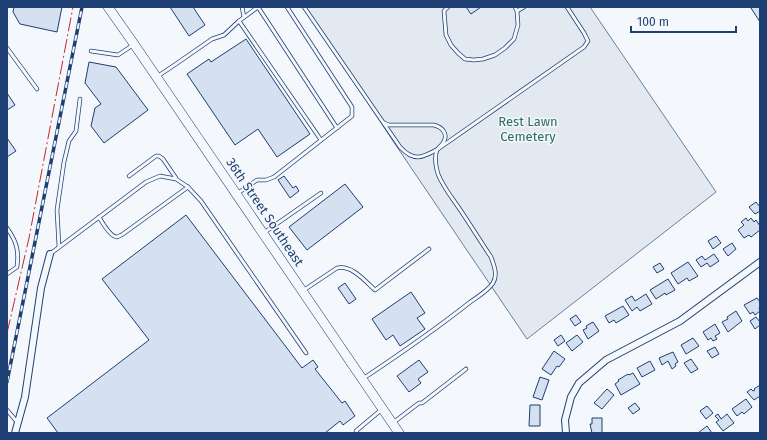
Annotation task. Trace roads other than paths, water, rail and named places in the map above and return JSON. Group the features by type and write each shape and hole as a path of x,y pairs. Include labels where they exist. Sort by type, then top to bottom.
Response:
{"street":[{"name":"36th Street Southeast","path":"108,7 399,433"},
{"path":"15,433 25,396 41,288 50,254"},
{"path":"566,433 565,420 572,396 579,383 606,360 680,321 760,262"}],"lane":[{"path":"242,7 244,17"},
{"path":"156,76 212,39 224,35 239,21 258,7 337,128"},
{"path":"237,194 257,180 266,180 274,177 352,116 352,107 287,7"},
{"path":"304,7 400,147 406,153 418,157 425,156 438,149 584,47 588,41 567,7"},
{"path":"442,7 444,11 446,35 451,45 465,59 474,60 484,59 495,55 514,39 518,25 517,11 514,7"},
{"path":"444,11 448,7"},
{"path":"517,11 524,7"},
{"path":"239,21 321,140"},
{"path":"91,51 118,55 134,44"},
{"path":"7,48 37,89"},
{"path":"59,248 57,210 64,162 69,141 76,131 80,99"},
{"path":"362,380 457,313 489,288 494,282 496,275 495,266 491,257 438,175 436,163 438,149 444,142 445,133 439,126 434,125 395,126 383,122"},
{"path":"129,176 156,156 159,156 176,179"},
{"path":"50,254 146,182 160,176 176,179 188,186 201,201 306,353"},
{"path":"99,217 111,234 115,237 118,236 123,234 188,186"},
{"path":"263,233 321,193"},
{"path":"7,228 14,238 18,256 17,267 7,274"},
{"path":"302,291 337,268 342,267 357,273 375,290 429,249"},
{"path":"392,423 419,403 422,403 466,369"},
{"path":"356,432 383,409"},
{"path":"7,410 18,423"}],"railway":[{"path":"7,382 82,7"}],"park label":[{"name":"Rest Lawn Cemetery","path":"528,128"}]}
